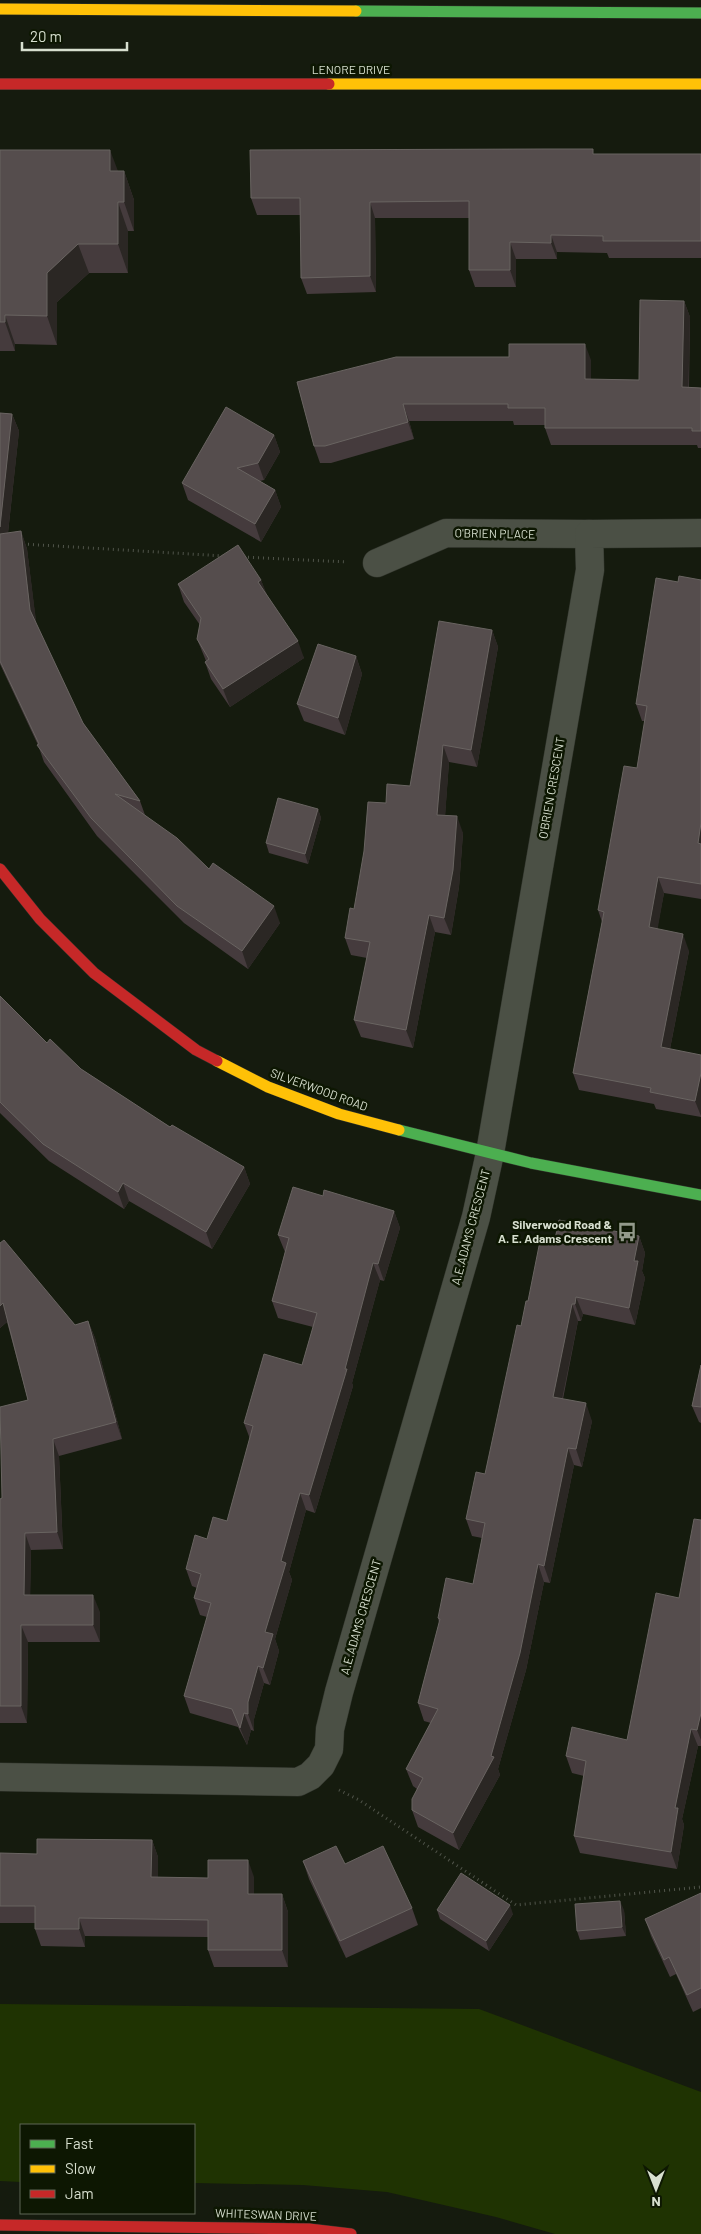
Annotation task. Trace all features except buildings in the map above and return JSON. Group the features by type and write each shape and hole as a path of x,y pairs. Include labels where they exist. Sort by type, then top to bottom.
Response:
{"main road":[{"path":"0,10 701,13"},
{"name":"LENORE DRIVE","path":"0,84 701,84"},
{"path":"16,95 48,84"},
{"name":"SILVERWOOD ROAD","path":"0,868 40,919 94,973 196,1050 268,1087 339,1114 490,1153 531,1163 701,1195"},
{"name":"WHITESWAN DRIVE","path":"0,2225 300,2229 351,2234"}],"street":[{"name":"O'BRIEN PLACE","path":"377,563 446,533 589,534"},
{"path":"589,534 701,533"},
{"name":"O'BRIEN CRESCENT","path":"490,1153 590,570 589,534"},
{"name":"A.E.ADAMS CRESCENT","path":"0,1777 226,1779 281,1783 298,1782 310,1776 322,1765 329,1749 330,1729 339,1692 476,1217 490,1153"}],"path":[{"path":"19,544 233,556"},
{"path":"242,557 310,561"},
{"path":"359,1800 516,1905 701,1887"}],"green space":[{"path":"0,2004 479,2009 701,2092 701,2234 555,2234 496,2217 387,2192 303,2185 195,2183 195,2124 20,2124 20,2182 0,2181"}],"traffic: fast":[{"path":"356,11 701,13"},
{"path":"399,1130 531,1163 701,1195"}],"traffic: slow":[{"path":"0,9 356,11"},
{"path":"329,84 701,84"},
{"path":"217,1061 268,1087 339,1114 399,1130"}],"traffic: jam":[{"path":"0,84 329,84"},
{"path":"0,869 40,919 94,973 196,1050 217,1061"},
{"path":"0,2225 309,2229 351,2234"}],"place":[{"name":"Silverwood Road & A. E. Adams Crescent","path":"627,1232"}]}
